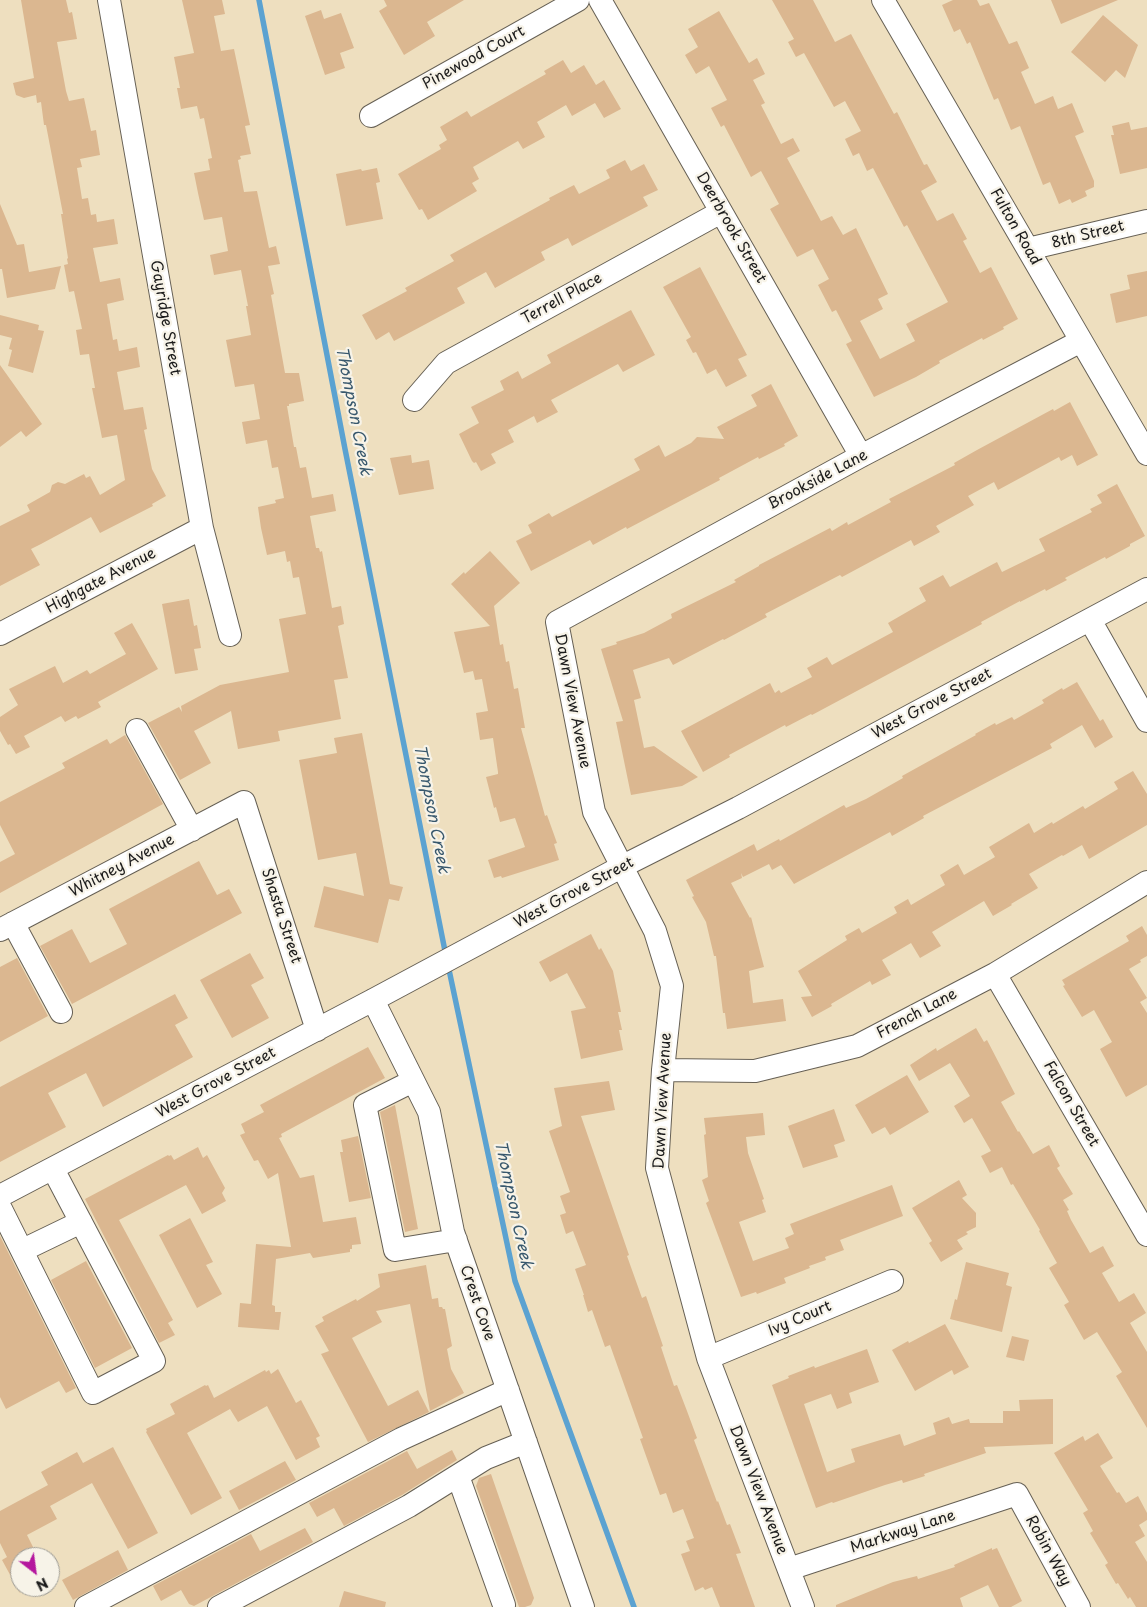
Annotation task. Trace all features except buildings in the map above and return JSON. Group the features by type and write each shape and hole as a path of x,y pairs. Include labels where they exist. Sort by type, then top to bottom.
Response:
{"street":[{"name":"Gayridge Street","path":"109,0 202,528 230,635"},
{"name":"Pinewood Court","path":"371,116 578,0"},
{"name":"Deerbrook Street","path":"600,0 861,456"},
{"name":"Fulton Road","path":"883,0 1147,454"},
{"name":"Terrell Place","path":"414,400 446,363 721,212"},
{"name":"8th Street","path":"1028,250 1147,221"},
{"name":"Brookside Lane","path":"557,622 861,456 1081,341"},
{"name":"Highgate Avenue","path":"0,634 202,528"},
{"name":"West Grove Street","path":"0,1196 317,1030 623,866 738,808 1147,589"},
{"path":"1090,620 1147,721"},
{"name":"Dawn View Avenue","path":"557,622 594,812 655,931 672,986 663,1070 657,1168 708,1358 803,1607"},
{"path":"137,730 192,830"},
{"name":"Whitney Avenue","path":"6,927 244,802"},
{"name":"Shasta Street","path":"244,802 317,1030"},
{"name":"French Lane","path":"663,1070 755,1071 856,1046 995,974 1147,882"},
{"path":"6,927 61,1012"},
{"name":"Falcon Street","path":"995,974 1147,1235"},
{"name":"Crest Cove","path":"373,1000 429,1112 456,1240 583,1607"},
{"path":"413,1080 365,1105 394,1250 456,1240"},
{"path":"0,1207 93,1393 154,1361 53,1169"},
{"path":"23,1250 81,1222"},
{"name":"Ivy Court","path":"708,1358 892,1281"},
{"path":"86,1607 401,1439 508,1390"},
{"path":"219,1607 409,1506 486,1458 526,1442"},
{"path":"458,1476 504,1605"},
{"name":"Markway Lane","path":"789,1569 1017,1494"},
{"name":"Robin Way","path":"1017,1494 1079,1607"}],"waterway":[{"name":"Thompson Creek","path":"259,0 345,449 446,956"},
{"name":"Thompson Creek","path":"448,965 515,1281 634,1607"}]}
